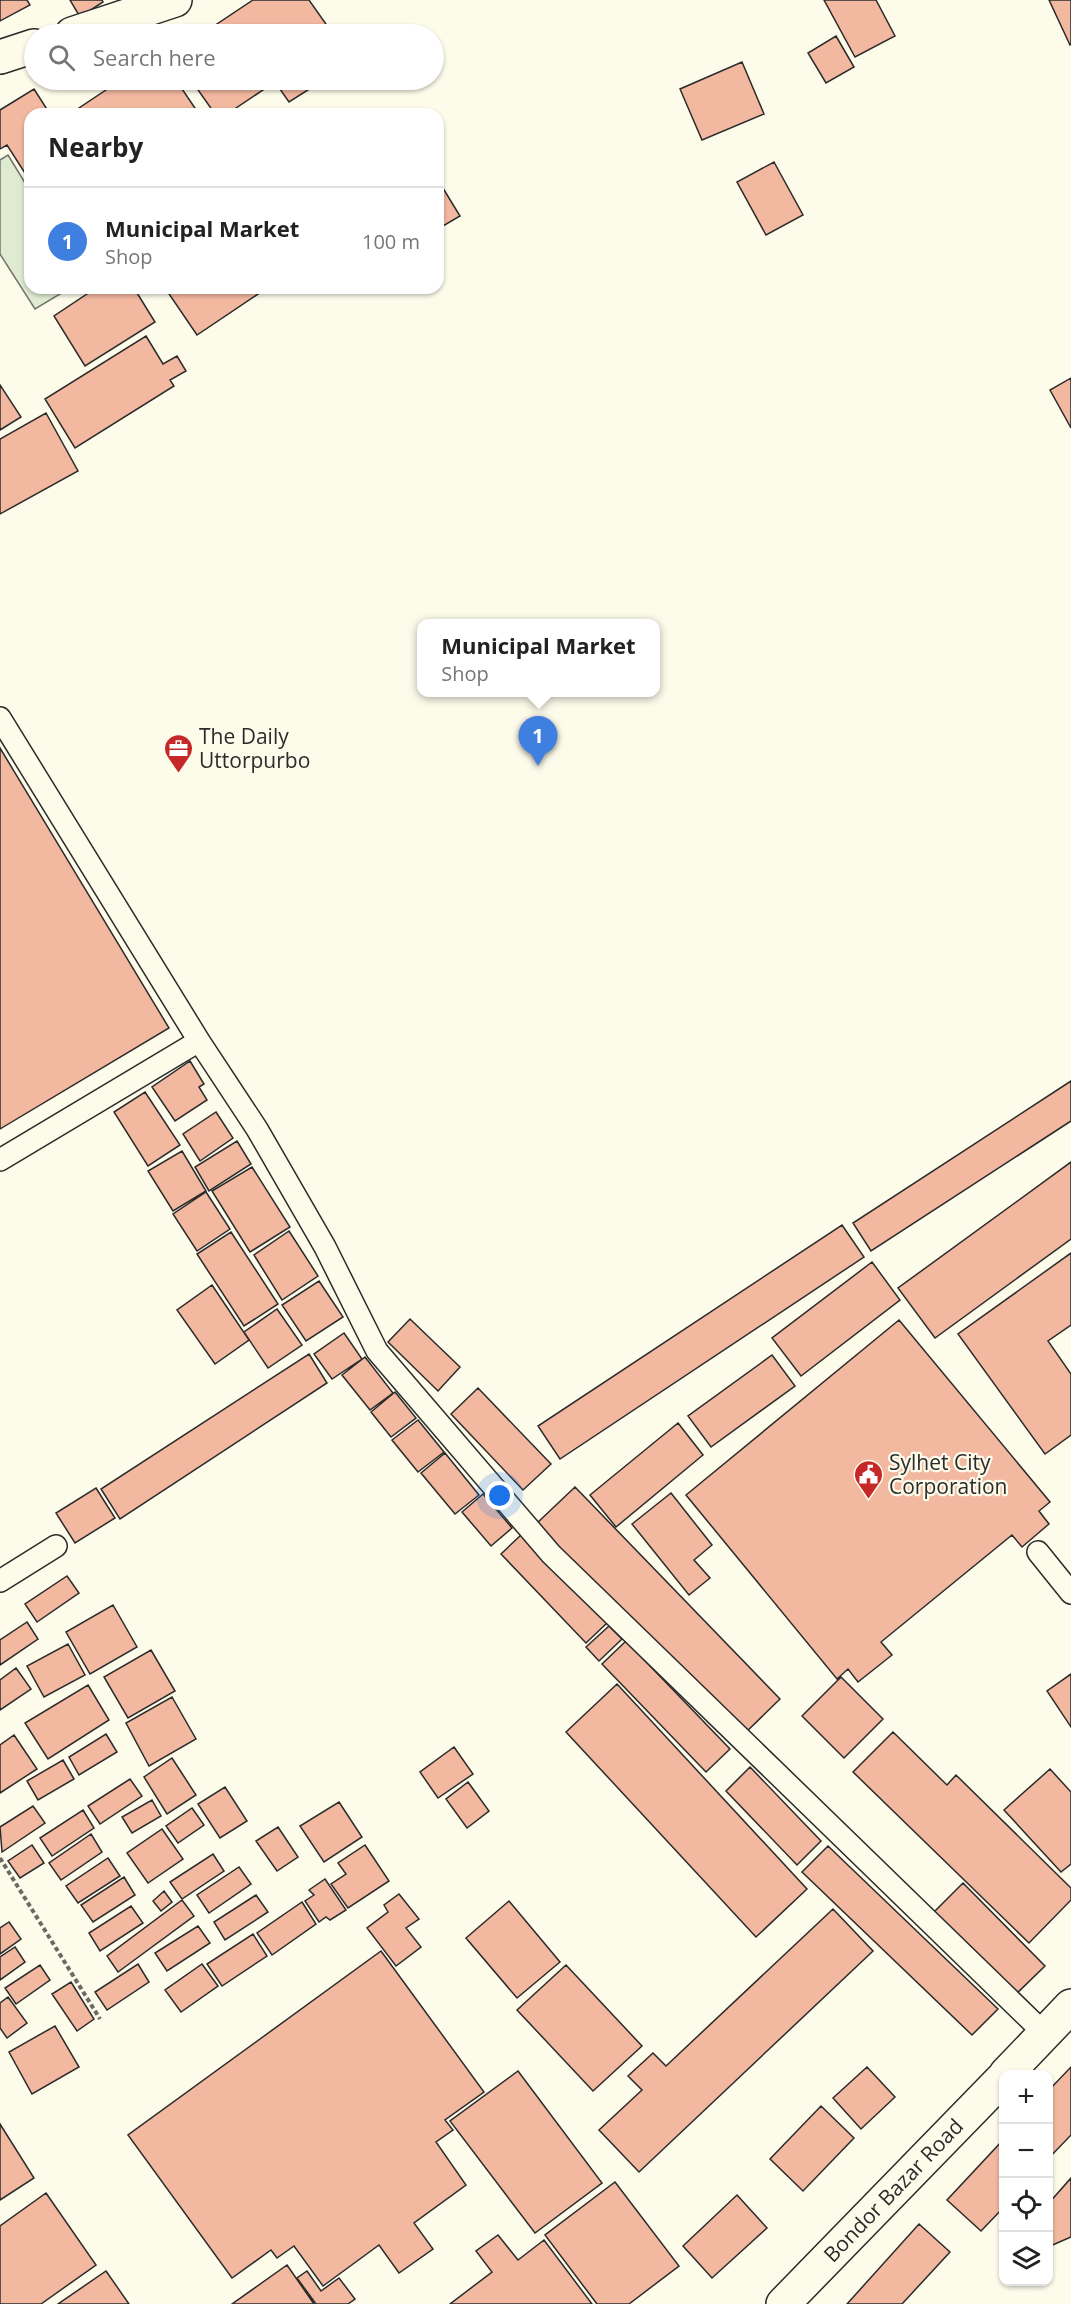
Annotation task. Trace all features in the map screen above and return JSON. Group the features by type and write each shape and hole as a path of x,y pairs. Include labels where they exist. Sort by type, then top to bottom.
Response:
{"main road":[{"path":"102,24 175,0"},
{"path":"0,57 24,49"},
{"name":"Bondor Bazar Road","path":"1011,2070 1071,2006"},
{"name":"Bondor Bazar Road","path":"783,2304 999,2082"}],"lane":[{"path":"0,718 199,1041 256,1129 325,1247 377,1350 543,1545 1045,2034"},
{"path":"0,1160 199,1041"},
{"path":"0,1581 56,1545"},
{"path":"1038,1552 1071,1593"}],"path":[{"path":"0,1858 100,2019"}],"green space":[{"path":"8,155 24,181 24,292 0,254 0,160"},
{"path":"25,294 60,294 35,309"}],"building":[{"path":"0,0 27,0 30,5 0,21"},
{"path":"70,0 102,0 103,2 80,17"},
{"path":"253,0 309,0 326,24 217,24"},
{"path":"824,0 876,0 895,36 855,57"},
{"path":"1049,0 1071,0 1070,45"},
{"path":"836,36 854,67 826,83 808,53"},
{"path":"742,62 764,114 702,140 680,89"},
{"path":"32,90 46,108 24,108 24,172 7,145 0,149 0,110"},
{"path":"106,90 183,90 195,108 79,108"},
{"path":"198,90 263,90 236,108 211,108"},
{"path":"281,90 308,90 289,102"},
{"path":"774,162 803,215 766,235 737,182"},
{"path":"444,190 460,216 444,225"},
{"path":"87,294 138,294 155,322 85,366 54,316"},
{"path":"169,294 258,294 197,335"},
{"path":"146,336 163,364 177,356 186,371 170,380 174,386 75,448 45,399"},
{"path":"1071,378 1071,428 1050,390"},
{"path":"0,385 21,417 0,430"},
{"path":"46,413 78,471 0,514 0,439"},
{"path":"0,748 169,1028 0,1129"},
{"path":"190,1061 204,1084 199,1087 207,1100 175,1121 152,1087"},
{"path":"1071,1081 1071,1121 871,1251 853,1223"},
{"path":"145,1092 180,1145 148,1166 114,1112"},
{"path":"216,1112 233,1138 200,1161 183,1134"},
{"path":"237,1141 251,1164 209,1191 195,1167"},
{"path":"182,1151 206,1191 173,1211 148,1171"},
{"path":"1071,1162 1071,1239 935,1338 898,1288"},
{"path":"252,1167 290,1227 250,1252 212,1191"},
{"path":"206,1192 230,1229 197,1251 173,1214"},
{"path":"842,1225 864,1257 560,1459 538,1426"},
{"path":"289,1231 318,1276 282,1300 254,1255"},
{"path":"231,1232 278,1304 244,1326 197,1254"},
{"path":"1071,1253 1071,1325 1048,1341 1071,1374 1071,1435 1045,1454 958,1334"},
{"path":"872,1262 900,1300 801,1376 772,1338"},
{"path":"319,1281 343,1317 306,1341 282,1305"},
{"path":"212,1285 249,1340 215,1364 177,1310"},
{"path":"277,1309 302,1345 268,1368 244,1332"},
{"path":"410,1319 460,1367 438,1391 388,1342"},
{"name":"Sylhet City Corporation","path":"899,1320 1050,1502 1039,1511 1049,1524 1022,1547 1012,1535 881,1642 892,1655 858,1682 848,1669 837,1679 686,1495"},
{"path":"344,1333 362,1359 332,1379 314,1354"},
{"path":"309,1354 327,1383 120,1519 101,1489"},
{"path":"772,1355 795,1386 711,1447 688,1416"},
{"path":"365,1357 393,1393 370,1410 342,1375"},
{"path":"478,1388 551,1464 523,1490 451,1414"},
{"path":"395,1392 416,1418 391,1437 371,1412"},
{"path":"418,1420 444,1452 418,1472 392,1440"},
{"path":"678,1423 703,1455 616,1527 590,1495"},
{"path":"445,1453 479,1495 455,1514 421,1473"},
{"path":"575,1487 780,1699 740,1738 535,1525"},
{"path":"96,1488 115,1518 75,1543 56,1513"},
{"path":"671,1493 712,1545 694,1560 710,1578 689,1595 632,1524"},
{"path":"483,1494 512,1528 491,1546 462,1512"},
{"path":"522,1534 607,1623 586,1643 501,1554"},
{"path":"67,1576 79,1593 37,1622 25,1604"},
{"path":"113,1605 137,1647 90,1674 66,1632"},
{"path":"27,1622 38,1639 0,1665 0,1640"},
{"path":"609,1626 622,1639 599,1661 586,1647"},
{"path":"626,1641 730,1749 706,1772 602,1664"},
{"path":"68,1644 85,1675 44,1697 27,1666"},
{"path":"151,1650 175,1691 128,1718 104,1677"},
{"path":"16,1668 31,1689 0,1710 0,1680"},
{"path":"1071,1674 1071,1727 1047,1691"},
{"path":"841,1677 883,1719 844,1758 802,1716"},
{"path":"617,1684 807,1889 756,1937 566,1732"},
{"path":"88,1685 109,1720 48,1759 25,1723"},
{"path":"172,1697 196,1739 149,1766 126,1723"},
{"path":"893,1732 947,1785 956,1775 1071,1888 1071,1900 1029,1943 853,1772"},
{"path":"106,1734 117,1752 79,1775 69,1757"},
{"path":"14,1735 37,1769 0,1793 0,1745"},
{"path":"454,1747 473,1774 438,1798 420,1772"},
{"path":"172,1758 196,1795 167,1814 144,1777"},
{"path":"63,1760 74,1779 38,1800 27,1781"},
{"path":"750,1767 821,1841 797,1865 726,1791"},
{"path":"1050,1769 1071,1792 1071,1864 1061,1872 1004,1810"},
{"path":"130,1779 142,1796 100,1824 88,1806"},
{"path":"468,1782 489,1811 467,1828 446,1799"},
{"path":"225,1787 247,1821 220,1838 198,1804"},
{"path":"152,1800 161,1816 132,1833 122,1817"},
{"path":"339,1802 362,1837 324,1862 300,1826"},
{"path":"33,1806 45,1823 2,1852 0,1827"},
{"path":"192,1808 204,1825 178,1843 166,1826"},
{"path":"83,1810 94,1828 52,1856 40,1838"},
{"path":"278,1827 298,1857 277,1871 256,1841"},
{"path":"162,1829 183,1859 148,1883 127,1853"},
{"path":"91,1834 102,1852 61,1880 49,1863"},
{"path":"32,1845 44,1863 20,1878 8,1861"},
{"path":"365,1845 389,1881 348,1908 331,1884 346,1874 338,1863"},
{"path":"828,1846 998,2009 972,2035 802,1872"},
{"path":"213,1854 224,1871 182,1899 170,1882"},
{"path":"108,1858 120,1876 78,1903 66,1886"},
{"path":"239,1867 251,1884 209,1913 197,1895"},
{"path":"124,1877 135,1895 93,1922 81,1905"},
{"path":"325,1879 346,1910 330,1920 326,1917 319,1922 305,1901 314,1895 309,1890"},
{"path":"963,1883 1045,1966 1011,1999 930,1916"},
{"path":"164,1891 172,1902 161,1911 153,1901"},
{"path":"399,1894 419,1919 406,1928 421,1947 396,1966 367,1928 388,1912 384,1905"},
{"path":"256,1895 268,1912 225,1940 214,1922"},
{"path":"182,1900 194,1916 118,1972 107,1956"},
{"path":"509,1901 560,1962 517,1998 466,1938"},
{"path":"302,1902 316,1924 272,1955 257,1933"},
{"path":"131,1906 143,1923 100,1951 89,1933"},
{"path":"833,1909 873,1951 639,2172 599,2130 642,2090 628,2076 653,2053 666,2066"},
{"path":"9,1922 21,1939 0,1954 0,1928"},
{"path":"198,1926 210,1943 167,1971 155,1953"},
{"path":"253,1934 267,1956 222,1986 207,1964"},
{"path":"15,1947 25,1962 0,1980 0,1957"},
{"path":"381,1951 484,2092 445,2120 453,2130 436,2142 466,2185 414,2223 433,2249 399,2273 379,2245 323,2286 294,2246 277,2258 271,2250 232,2278 128,2135"},
{"path":"138,1964 149,1982 107,2010 95,1992"},
{"path":"202,1964 218,1986 181,2012 165,1990"},
{"path":"40,1965 50,1980 16,2004 5,1988"},
{"path":"566,1965 642,2046 593,2091 517,2010"},
{"path":"71,1982 94,2019 77,2031 52,1994"},
{"path":"8,1997 27,2023 7,2038 0,2028 0,2003"},
{"path":"55,2026 79,2067 32,2094 9,2052"},
{"path":"867,2067 895,2097 861,2129 833,2098"},
{"path":"1071,2067 1071,2135 1053,2154 1053,2124 1053,2086"},
{"path":"518,2071 602,2183 535,2233 450,2121"},
{"path":"821,2106 854,2138 803,2191 770,2159"},
{"path":"0,2124 34,2178 0,2200"},
{"path":"999,2144 999,2212 981,2231 947,2200"},
{"path":"1071,2178 1071,2237 1053,2245 1053,2232 1053,2198"},
{"path":"615,2182 679,2266 629,2304 597,2304 545,2235"},
{"path":"46,2193 96,2265 41,2304 0,2304 0,2226"},
{"path":"737,2195 767,2228 712,2278 683,2246"},
{"path":"919,2224 950,2252 902,2304 847,2304"},
{"path":"498,2235 518,2260 544,2240 592,2304 450,2304 492,2272 476,2251"},
{"path":"287,2265 314,2304 232,2304"},
{"path":"106,2271 129,2304 58,2304"},
{"path":"307,2271 321,2291 339,2278 355,2299 348,2304 316,2304 297,2278"}],"place":[{"name":"Municipal Market","path":"538,766"},
{"name":"The Daily Uttorpurbo","path":"178,774"},
{"name":"Sylhet City Corporation","path":"868,1500"}]}
